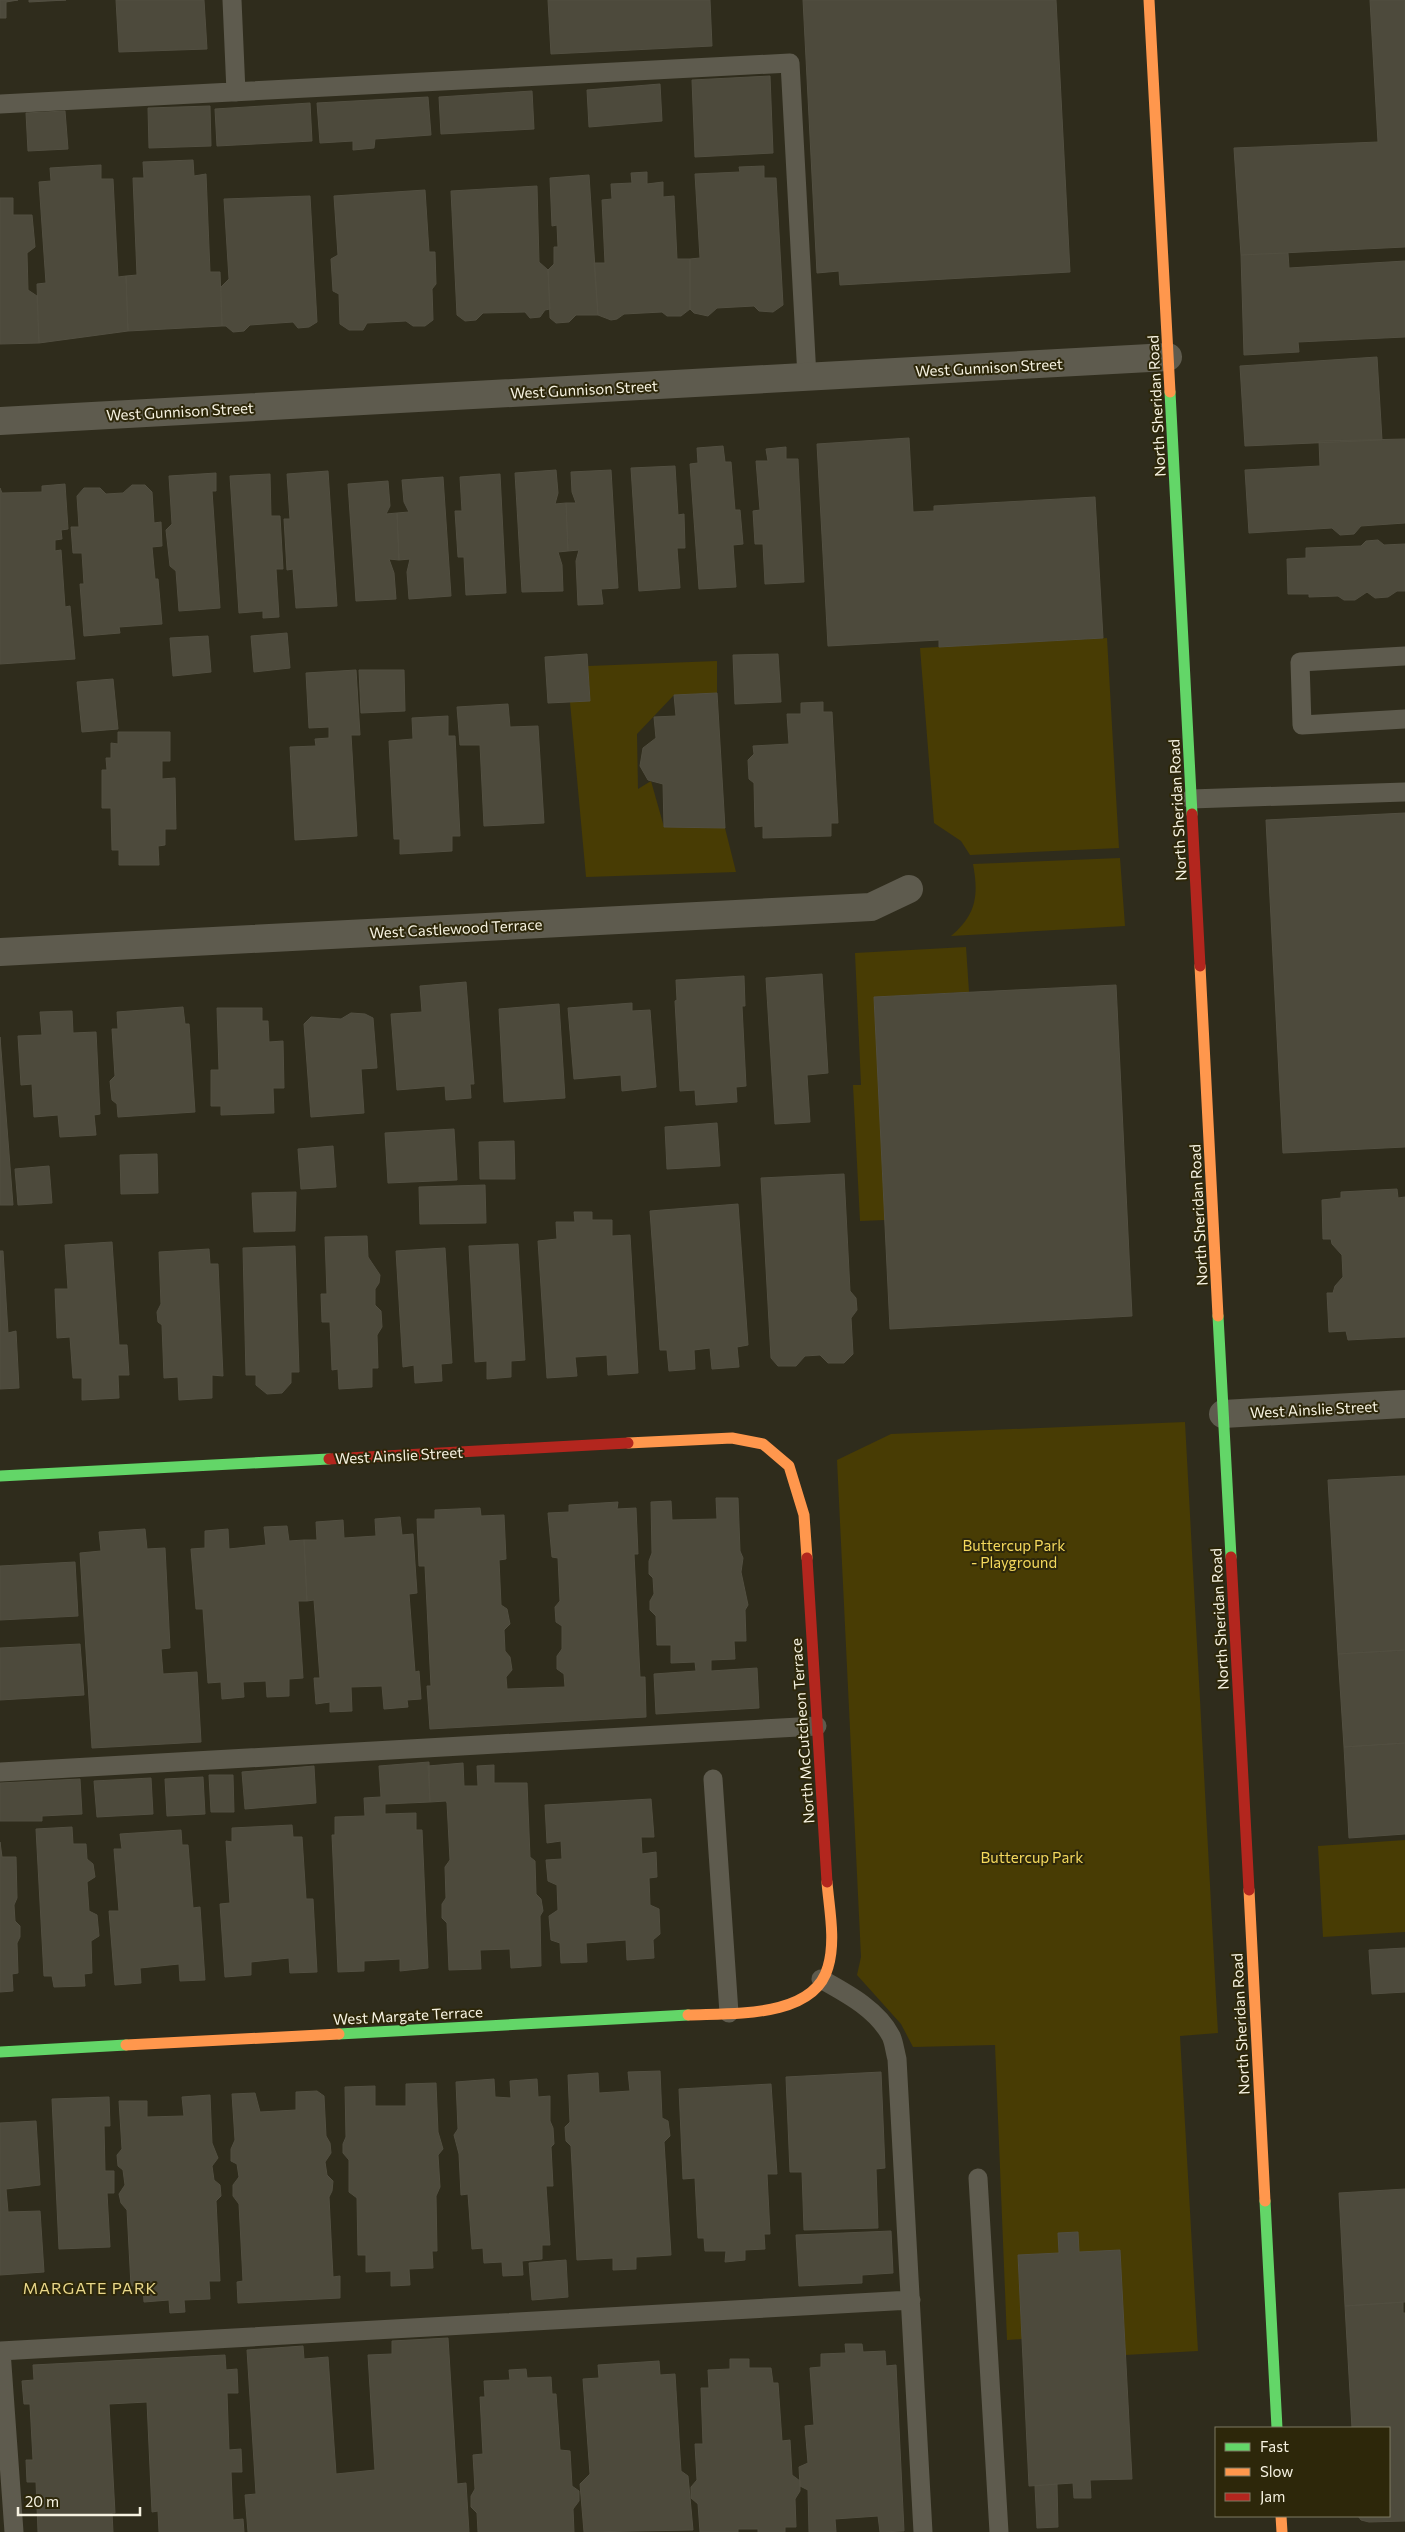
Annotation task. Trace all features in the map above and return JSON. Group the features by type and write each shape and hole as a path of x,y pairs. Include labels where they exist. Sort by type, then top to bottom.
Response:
{"main road":[{"name":"North Sheridan Road","path":"1150,0 1277,2427"},
{"name":"West Ainslie Street","path":"0,1476 732,1438 763,1444 789,1466"},
{"name":"North McCutcheon Terrace","path":"789,1466 804,1515 831,1944 828,1970 817,1985"},
{"name":"West Margate Terrace","path":"0,2052 768,2011 793,2004 817,1985"},
{"path":"1281,2517 1282,2532"}],"street":[{"name":"West Gunnison Street","path":"0,422 1168,356"},
{"name":"West Castlewood Terrace","path":"0,952 871,906 908,889"},
{"name":"West Ainslie Street","path":"1223,1414 1405,1404"}],"lane":[{"path":"232,0 236,92"},
{"path":"0,104 790,63 807,377"},
{"path":"1405,656 1300,662 1302,725 1405,719"},
{"path":"1191,799 1405,792"},
{"path":"0,1772 817,1726"},
{"path":"713,1779 730,2013"},
{"path":"817,1985 858,2001 891,2036 897,2059 923,2532"},
{"path":"978,2178 999,2532"},
{"path":"14,2532 1,2351 911,2300"}],"green space":[{"path":"1107,638 1119,848 970,855 961,841 934,823 920,648"},
{"path":"717,661 717,693 674,695 637,734 638,789 651,781 664,827 725,828 736,872 586,877 570,702 590,700 588,666"},
{"path":"1120,858 1125,926 951,936 966,920 974,904 976,886 973,864"},
{"path":"966,947 969,992 874,997 885,1220 860,1221 853,1085 861,1085 855,953"},
{"name":"Buttercup Park","path":"1185,1422 1218,2033 1180,2036 1198,2351 1125,2355 1120,2250 1079,2252 1077,2232 1058,2233 1059,2253 1018,2255 1022,2339 1007,2340 995,2045 913,2047 901,2024 857,1975 861,1957 837,1460 891,1434"},
{"path":"1405,1840 1405,1932 1323,1937 1318,1846"}],"building":[{"path":"0,0 18,0 6,2 6,18 0,18"},
{"path":"29,0 66,0 29,2"},
{"path":"116,0 204,0 207,49 119,52"},
{"path":"548,0 710,0 712,46 551,54"},
{"path":"803,0 1056,0 1070,272 840,285 839,271 817,273"},
{"path":"1370,0 1405,0 1405,247 1241,255 1234,148 1378,142"},
{"path":"770,76 773,153 695,157 692,80"},
{"path":"660,84 662,121 589,127 587,90"},
{"path":"532,91 534,129 441,134 439,97"},
{"path":"428,97 431,135 375,139 374,148 353,150 353,141 320,143 317,103"},
{"path":"310,103 312,141 217,146 215,109"},
{"path":"210,106 211,146 149,148 148,108"},
{"path":"65,111 68,149 28,151 26,113"},
{"path":"193,160 194,176 206,174 210,272 220,272 222,326 128,331 126,276 137,275 133,178 144,178 143,162"},
{"path":"101,165 101,179 113,179 118,277 126,276 128,331 39,343 37,284 46,283 39,182 51,181 50,168"},
{"path":"764,166 764,178 776,178 783,305 773,312 759,311 754,306 717,308 708,316 694,313 690,309 690,259 700,258 695,174 740,172 739,167"},
{"path":"647,172 647,184 663,182 663,197 674,196 677,259 690,259 690,309 681,316 667,316 662,312 624,314 617,319 611,320 598,315 594,263 605,263 602,200 612,199 611,184 632,183 631,173"},
{"path":"589,175 598,315 576,315 569,322 556,323 550,318 548,270 554,264 554,247 558,247 557,225 552,226 550,178"},
{"path":"537,186 539,262 548,270 550,309 545,310 540,317 530,318 525,312 483,313 476,320 465,321 457,315 451,191"},
{"path":"425,190 429,252 435,252 436,284 432,289 433,320 425,326 413,326 406,321 367,323 363,330 349,330 340,324 339,294 333,291 331,259 338,255 334,196"},
{"path":"310,196 317,322 309,327 298,328 293,322 250,325 244,331 233,332 226,326 222,326 221,287 229,279 224,199"},
{"path":"0,198 13,198 13,215 32,215 35,247 27,253 28,290 37,296 39,343 0,344"},
{"path":"1288,253 1289,268 1405,261 1405,337 1298,342 1299,352 1244,355 1241,255"},
{"path":"1377,357 1382,440 1245,446 1240,366"},
{"path":"909,438 913,512 934,511 934,506 1095,497 1103,638 939,647 939,640 828,646 817,444"},
{"path":"1405,439 1405,523 1361,526 1354,534 1340,535 1332,528 1249,533 1245,470 1320,466 1319,441"},
{"path":"723,446 725,462 731,462 735,510 740,510 743,544 733,545 736,587 699,589 690,464 698,463 697,448"},
{"path":"786,447 786,459 798,459 804,582 765,584 763,544 755,544 753,511 760,510 756,461 768,461 766,449"},
{"path":"675,466 678,515 684,514 685,548 677,548 680,588 639,591 631,468"},
{"path":"556,470 558,493 555,504 566,503 568,551 558,552 562,565 563,591 522,592 515,473"},
{"path":"611,470 618,588 601,589 603,604 578,605 576,561 579,550 568,551 566,503 576,503 572,492 571,472"},
{"path":"328,471 337,606 296,608 293,569 287,570 284,519 290,519 287,474"},
{"path":"216,473 216,491 212,491 220,608 179,611 176,571 170,566 166,530 172,524 169,476"},
{"path":"270,474 271,516 280,516 283,569 276,569 279,617 263,618 263,611 239,613 230,476"},
{"path":"500,474 506,593 466,595 464,557 458,557 455,511 462,511 460,477"},
{"path":"443,477 451,596 409,599 407,572 410,559 399,560 397,513 409,512 404,502 402,480"},
{"path":"388,481 390,506 386,514 397,513 399,560 389,559 394,573 396,599 356,601 348,484"},
{"path":"65,484 68,529 61,530 62,539 55,540 55,551 61,550 65,607 70,606 75,659 0,664 0,488 2,493 42,492 42,486"},
{"path":"132,485 145,485 152,492 154,523 161,522 162,546 152,547 155,579 158,579 162,624 119,627 120,633 84,636 80,584 84,584 82,553 73,553 71,527 79,527 77,496 84,488 100,488 106,494 123,493"},
{"path":"1378,540 1384,545 1405,544 1405,591 1397,591 1388,597 1375,598 1367,592 1355,600 1344,600 1338,596 1309,597 1309,594 1288,594 1287,559 1306,558 1306,548 1361,546 1366,541"},
{"path":"287,633 290,668 254,672 251,636"},
{"path":"208,636 211,672 173,676 170,638"},
{"path":"587,654 590,701 548,703 545,657"},
{"path":"778,654 781,702 735,704 733,655"},
{"path":"356,670 360,735 351,735 357,836 295,840 290,747 316,746 315,739 329,738 329,727 309,728 306,673"},
{"path":"359,670 404,670 405,711 361,713"},
{"path":"113,679 118,729 82,732 77,682"},
{"path":"717,693 725,828 664,827 663,784 648,780 640,766 643,748 656,738 654,717 676,716 674,695"},
{"path":"823,702 823,712 832,712 838,823 831,823 831,836 763,838 763,826 755,827 754,783 749,779 748,760 754,754 753,746 789,744 787,714 801,714 801,703"},
{"path":"508,704 510,727 538,726 544,823 484,826 480,745 460,745 457,707"},
{"path":"448,716 448,736 455,736 460,836 452,836 452,851 400,854 400,839 394,839 389,741 413,739 412,718"},
{"path":"118,732 170,732 170,761 162,761 162,779 175,778 176,829 165,829 165,845 158,846 159,865 119,865 119,850 112,850 111,808 102,808 102,770 107,770 106,758 111,758 111,743 118,744"},
{"path":"1405,813 1405,1147 1283,1153 1266,820"},
{"path":"822,974 828,1073 807,1075 810,1122 775,1124 766,978"},
{"path":"744,976 745,1006 742,1006 746,1086 736,1087 737,1102 696,1105 695,1090 680,1091 675,1001 677,1000 676,980"},
{"path":"466,982 474,1084 470,1084 471,1098 446,1100 445,1086 397,1090 391,1014 422,1012 420,986"},
{"path":"1116,985 1132,1316 890,1329 874,997"},
{"path":"632,1003 632,1011 650,1010 656,1087 622,1091 621,1075 574,1079 568,1008"},
{"path":"559,1004 565,1098 504,1102 499,1009"},
{"path":"183,1007 185,1024 189,1024 195,1112 118,1117 117,1104 112,1100 110,1081 115,1076 112,1029 118,1029 117,1012"},
{"path":"217,1008 262,1008 262,1021 268,1021 269,1042 283,1041 284,1088 273,1088 274,1113 221,1115 221,1106 211,1106 211,1070 219,1070"},
{"path":"72,1011 73,1033 96,1032 100,1114 94,1115 96,1135 60,1137 58,1115 34,1117 32,1084 21,1085 18,1036 42,1035 40,1012"},
{"path":"351,1013 365,1014 373,1018 377,1068 361,1069 364,1113 311,1117 304,1024 311,1017 341,1019"},
{"path":"0,1037 13,1205 0,1205"},
{"path":"717,1123 720,1166 667,1169 665,1127"},
{"path":"454,1129 457,1180 388,1183 385,1133"},
{"path":"514,1141 515,1179 480,1179 479,1142"},
{"path":"333,1146 336,1187 301,1189 298,1149"},
{"path":"157,1154 158,1193 121,1194 120,1155"},
{"path":"49,1166 52,1203 18,1205 15,1169"},
{"path":"844,1174 850,1291 856,1298 857,1310 851,1318 853,1354 844,1363 828,1363 820,1355 805,1356 796,1366 778,1366 771,1358 761,1178"},
{"path":"485,1185 486,1223 420,1224 419,1187"},
{"path":"1397,1189 1398,1198 1405,1197 1405,1337 1348,1340 1346,1331 1329,1332 1327,1293 1333,1293 1335,1286 1343,1277 1342,1255 1332,1244 1331,1239 1323,1239 1322,1200 1341,1198 1341,1192"},
{"path":"296,1192 295,1231 254,1232 252,1193"},
{"path":"738,1204 748,1345 737,1347 739,1367 712,1369 710,1348 694,1350 695,1369 669,1371 667,1350 660,1350 650,1211"},
{"path":"574,1212 592,1212 592,1220 612,1220 612,1236 630,1235 638,1373 608,1375 607,1355 575,1357 577,1376 547,1378 538,1241 557,1239 556,1222 575,1222"},
{"path":"367,1236 368,1257 380,1275 379,1283 375,1289 375,1305 381,1311 382,1327 377,1335 378,1368 372,1368 372,1387 339,1389 338,1369 332,1370 330,1322 322,1322 321,1294 327,1294 325,1237"},
{"path":"112,1242 119,1345 127,1345 129,1375 118,1375 119,1398 82,1400 82,1378 73,1378 70,1337 57,1338 55,1289 68,1289 65,1245"},
{"path":"518,1244 525,1360 511,1361 511,1377 487,1379 487,1361 475,1362 469,1246"},
{"path":"295,1246 299,1372 291,1372 291,1383 282,1393 267,1394 256,1385 256,1375 246,1375 243,1248"},
{"path":"445,1248 452,1363 441,1364 442,1381 415,1383 414,1365 403,1367 396,1251"},
{"path":"209,1249 210,1264 218,1264 223,1376 212,1375 212,1398 179,1400 178,1377 164,1378 162,1325 158,1322 157,1312 161,1304 159,1252"},
{"path":"0,1251 3,1251 8,1333 16,1331 19,1388 0,1389"},
{"path":"1405,1476 1405,1650 1338,1654 1328,1480"},
{"path":"716,1498 738,1498 740,1551 743,1558 741,1572 748,1605 745,1610 746,1641 734,1641 735,1659 711,1660 711,1671 757,1668 759,1708 656,1714 654,1674 696,1671 695,1662 671,1663 671,1645 657,1645 656,1616 650,1610 650,1601 654,1594 653,1578 649,1574 649,1561 652,1553 651,1502 671,1501 672,1520 717,1519"},
{"path":"618,1502 617,1509 636,1508 638,1554 634,1554 640,1677 645,1677 646,1717 430,1729 427,1686 431,1686 425,1566 419,1566 417,1519 435,1519 435,1510 480,1508 481,1516 504,1515 506,1559 499,1560 501,1605 507,1609 510,1624 504,1630 505,1651 510,1657 512,1670 506,1677 507,1689 565,1687 564,1674 557,1669 557,1656 562,1649 562,1626 556,1622 555,1607 560,1601 558,1558 552,1557 548,1513 569,1512 569,1505"},
{"path":"400,1517 402,1535 413,1534 417,1593 409,1594 415,1672 419,1671 421,1699 407,1700 408,1707 384,1709 382,1686 351,1687 352,1711 330,1712 330,1702 316,1704 314,1678 320,1678 314,1600 307,1601 304,1540 317,1540 316,1522 343,1520 344,1538 376,1536 375,1519"},
{"path":"287,1526 289,1541 304,1540 307,1601 298,1601 303,1678 289,1679 289,1696 267,1697 266,1681 243,1682 244,1697 222,1699 221,1682 208,1683 203,1609 196,1609 191,1549 205,1548 205,1531 228,1529 229,1549 266,1545 264,1527"},
{"path":"145,1529 147,1549 165,1548 170,1648 161,1649 163,1674 197,1672 201,1742 92,1748 80,1553 101,1551 99,1532"},
{"path":"75,1562 78,1616 0,1620 0,1566"},
{"path":"80,1644 84,1695 0,1700 0,1648"},
{"path":"1405,1650 1405,1743 1344,1747 1338,1654"},
{"path":"1405,1743 1405,1834 1349,1838 1344,1747"},
{"path":"429,1762 430,1802 385,1804 385,1814 416,1813 416,1830 422,1830 428,1968 400,1971 400,1959 364,1961 364,1971 338,1972 332,1835 335,1835 335,1817 365,1816 364,1798 381,1797 379,1766"},
{"path":"463,1763 464,1786 478,1786 477,1766 494,1765 494,1783 527,1783 530,1857 535,1861 536,1894 541,1899 543,1911 540,1916 541,1966 511,1968 510,1949 480,1950 481,1969 449,1970 447,1923 442,1918 442,1904 446,1898 445,1867 450,1860 447,1803 446,1801 430,1802 428,1766"},
{"path":"314,1766 316,1803 245,1809 242,1772"},
{"path":"209,1775 233,1775 234,1812 211,1812"},
{"path":"203,1777 205,1814 167,1816 165,1779"},
{"path":"151,1778 153,1814 97,1817 94,1781"},
{"path":"80,1779 82,1814 42,1816 42,1821 0,1821 0,1783"},
{"path":"651,1799 654,1837 641,1837 642,1854 656,1852 657,1877 649,1878 650,1905 659,1909 660,1934 653,1940 654,1958 627,1960 626,1940 586,1943 587,1962 561,1963 560,1943 551,1940 549,1916 558,1910 557,1885 548,1881 546,1860 562,1859 561,1841 547,1843 545,1805"},
{"path":"292,1825 293,1837 302,1837 306,1899 313,1899 317,1972 290,1973 289,1958 251,1962 251,1975 225,1977 220,1904 230,1903 226,1841 232,1842 232,1828"},
{"path":"72,1827 73,1844 86,1844 87,1859 93,1864 95,1877 87,1882 89,1911 97,1915 99,1936 91,1941 92,1973 84,1974 85,1986 54,1987 52,1976 44,1976 36,1829"},
{"path":"181,1830 182,1845 188,1845 193,1908 200,1907 205,1980 180,1981 179,1964 140,1968 141,1983 115,1985 109,1911 119,1911 114,1849 122,1849 120,1834"},
{"path":"0,1842 2,1857 16,1857 17,1898 14,1905 15,1921 20,1926 20,1937 17,1943 18,1973 12,1974 13,1991 0,1992"},
{"path":"1405,1948 1405,1992 1372,1994 1369,1950"},
{"path":"660,2071 662,2118 668,2121 670,2136 664,2142 671,2255 636,2257 636,2269 613,2270 613,2258 577,2260 571,2146 566,2141 565,2127 570,2122 568,2075 598,2073 599,2093 630,2091 628,2072"},
{"path":"881,2072 885,2168 876,2169 878,2228 804,2230 802,2172 790,2172 786,2077"},
{"path":"494,2079 495,2097 511,2098 510,2081 537,2079 538,2097 550,2096 550,2121 553,2128 554,2144 551,2147 553,2186 546,2186 550,2245 542,2245 542,2259 522,2261 523,2275 503,2276 502,2262 484,2263 483,2248 472,2249 468,2194 461,2195 459,2154 454,2135 458,2129 456,2082"},
{"path":"436,2083 438,2132 443,2149 438,2155 440,2187 436,2196 437,2251 432,2251 433,2268 409,2269 410,2285 391,2286 391,2271 366,2272 366,2255 358,2255 357,2198 349,2192 349,2160 343,2153 343,2144 346,2137 345,2087 375,2086 375,2106 406,2106 406,2084"},
{"path":"771,2084 777,2174 767,2174 770,2234 764,2234 765,2249 745,2250 745,2260 725,2262 726,2251 705,2251 704,2238 698,2238 695,2178 683,2179 679,2089"},
{"path":"317,2091 324,2096 326,2136 330,2143 331,2153 325,2162 327,2175 333,2181 329,2197 333,2277 340,2276 340,2298 238,2303 237,2282 243,2281 239,2204 233,2196 233,2185 239,2177 237,2164 231,2161 231,2149 235,2140 232,2094 255,2093 260,2112 296,2110 296,2092"},
{"path":"210,2095 212,2143 218,2158 212,2166 214,2180 220,2185 221,2196 216,2201 220,2281 209,2281 210,2299 184,2300 185,2312 170,2313 169,2300 144,2302 143,2285 131,2286 127,2210 121,2203 119,2194 125,2185 123,2170 118,2166 117,2155 122,2149 119,2101 147,2101 147,2117 184,2116 182,2097"},
{"path":"109,2097 110,2126 104,2126 105,2171 114,2171 114,2193 107,2193 110,2247 59,2249 52,2099"},
{"path":"36,2121 40,2185 6,2189 8,2212 40,2211 44,2272 0,2275 0,2123"},
{"path":"1405,2189 1405,2302 1345,2306 1339,2193"},
{"path":"891,2231 893,2273 862,2275 862,2283 799,2286 796,2235"},
{"path":"1078,2232 1079,2252 1120,2250 1132,2479 1090,2480 1091,2498 1074,2498 1073,2483 1029,2486 1018,2255 1059,2253 1058,2233"},
{"path":"566,2260 568,2297 532,2300 529,2263"},
{"path":"1403,2302 1403,2313 1405,2313 1405,2521 1369,2522 1361,2520 1359,2517 1390,2517 1390,2427 1352,2427 1345,2306"},
{"path":"448,2338 457,2484 466,2483 469,2532 248,2532 245,2495 256,2494 247,2350 303,2346 304,2359 328,2357 336,2474 375,2470 368,2355 392,2354 392,2341"},
{"path":"845,2344 862,2344 863,2352 885,2351 886,2366 896,2365 904,2531 880,2532 878,2516 835,2519 836,2532 809,2532 808,2490 800,2486 799,2467 808,2463 805,2426 814,2425 810,2368 821,2367 821,2354 846,2353"},
{"path":"225,2355 226,2370 237,2369 238,2393 227,2393 229,2450 241,2449 242,2472 231,2472 233,2520 243,2519 244,2532 159,2532 158,2511 152,2512 147,2402 109,2404 115,2513 112,2513 113,2532 38,2532 36,2482 27,2482 26,2460 33,2460 30,2404 24,2404 22,2381 34,2380 33,2365"},
{"path":"730,2359 749,2359 749,2368 771,2368 773,2383 778,2383 782,2441 790,2440 792,2475 800,2481 800,2491 795,2499 796,2527 785,2527 785,2532 758,2532 758,2529 738,2529 738,2532 700,2532 698,2504 691,2498 691,2487 697,2480 695,2444 703,2444 701,2388 709,2388 708,2370 730,2369"},
{"path":"659,2361 660,2375 675,2374 681,2471 688,2476 693,2530 584,2532 580,2484 590,2474 583,2379 599,2378 598,2365"},
{"path":"526,2369 527,2378 551,2377 552,2394 556,2394 560,2450 570,2451 572,2486 579,2491 579,2501 573,2509 574,2532 478,2532 477,2513 471,2507 471,2496 475,2489 473,2455 483,2454 480,2397 485,2397 484,2381 510,2380 509,2370"},
{"path":"1057,2484 1058,2527 1037,2528 1035,2486"}],"traffic: fast":[{"path":"1170,392 1192,814"},
{"path":"1218,1316 1231,1557"},
{"path":"0,1476 329,1459"},
{"path":"339,2034 688,2015"},
{"path":"0,2052 126,2045"},
{"path":"1265,2201 1277,2427"}],"traffic: slow":[{"path":"1149,0 1170,392"},
{"path":"1200,966 1218,1316"},
{"path":"628,1443 732,1438 763,1444 789,1466 804,1515 807,1558"},
{"path":"688,2015 747,2013 768,2010 789,2005 806,1996 820,1984 828,1967 831,1946 827,1882"},
{"path":"1249,1890 1265,2201"},
{"path":"126,2045 339,2034"},
{"path":"1281,2517 1282,2532"}],"traffic: jam":[{"path":"1192,814 1200,966"},
{"path":"329,1459 628,1443"},
{"path":"1231,1557 1249,1890"},
{"path":"807,1558 827,1882"}],"district":[{"name":"MARGATE PARK","path":"90,2287"}],"park label":[{"name":"Buttercup Park - Playground","path":"1014,1554"}]}
